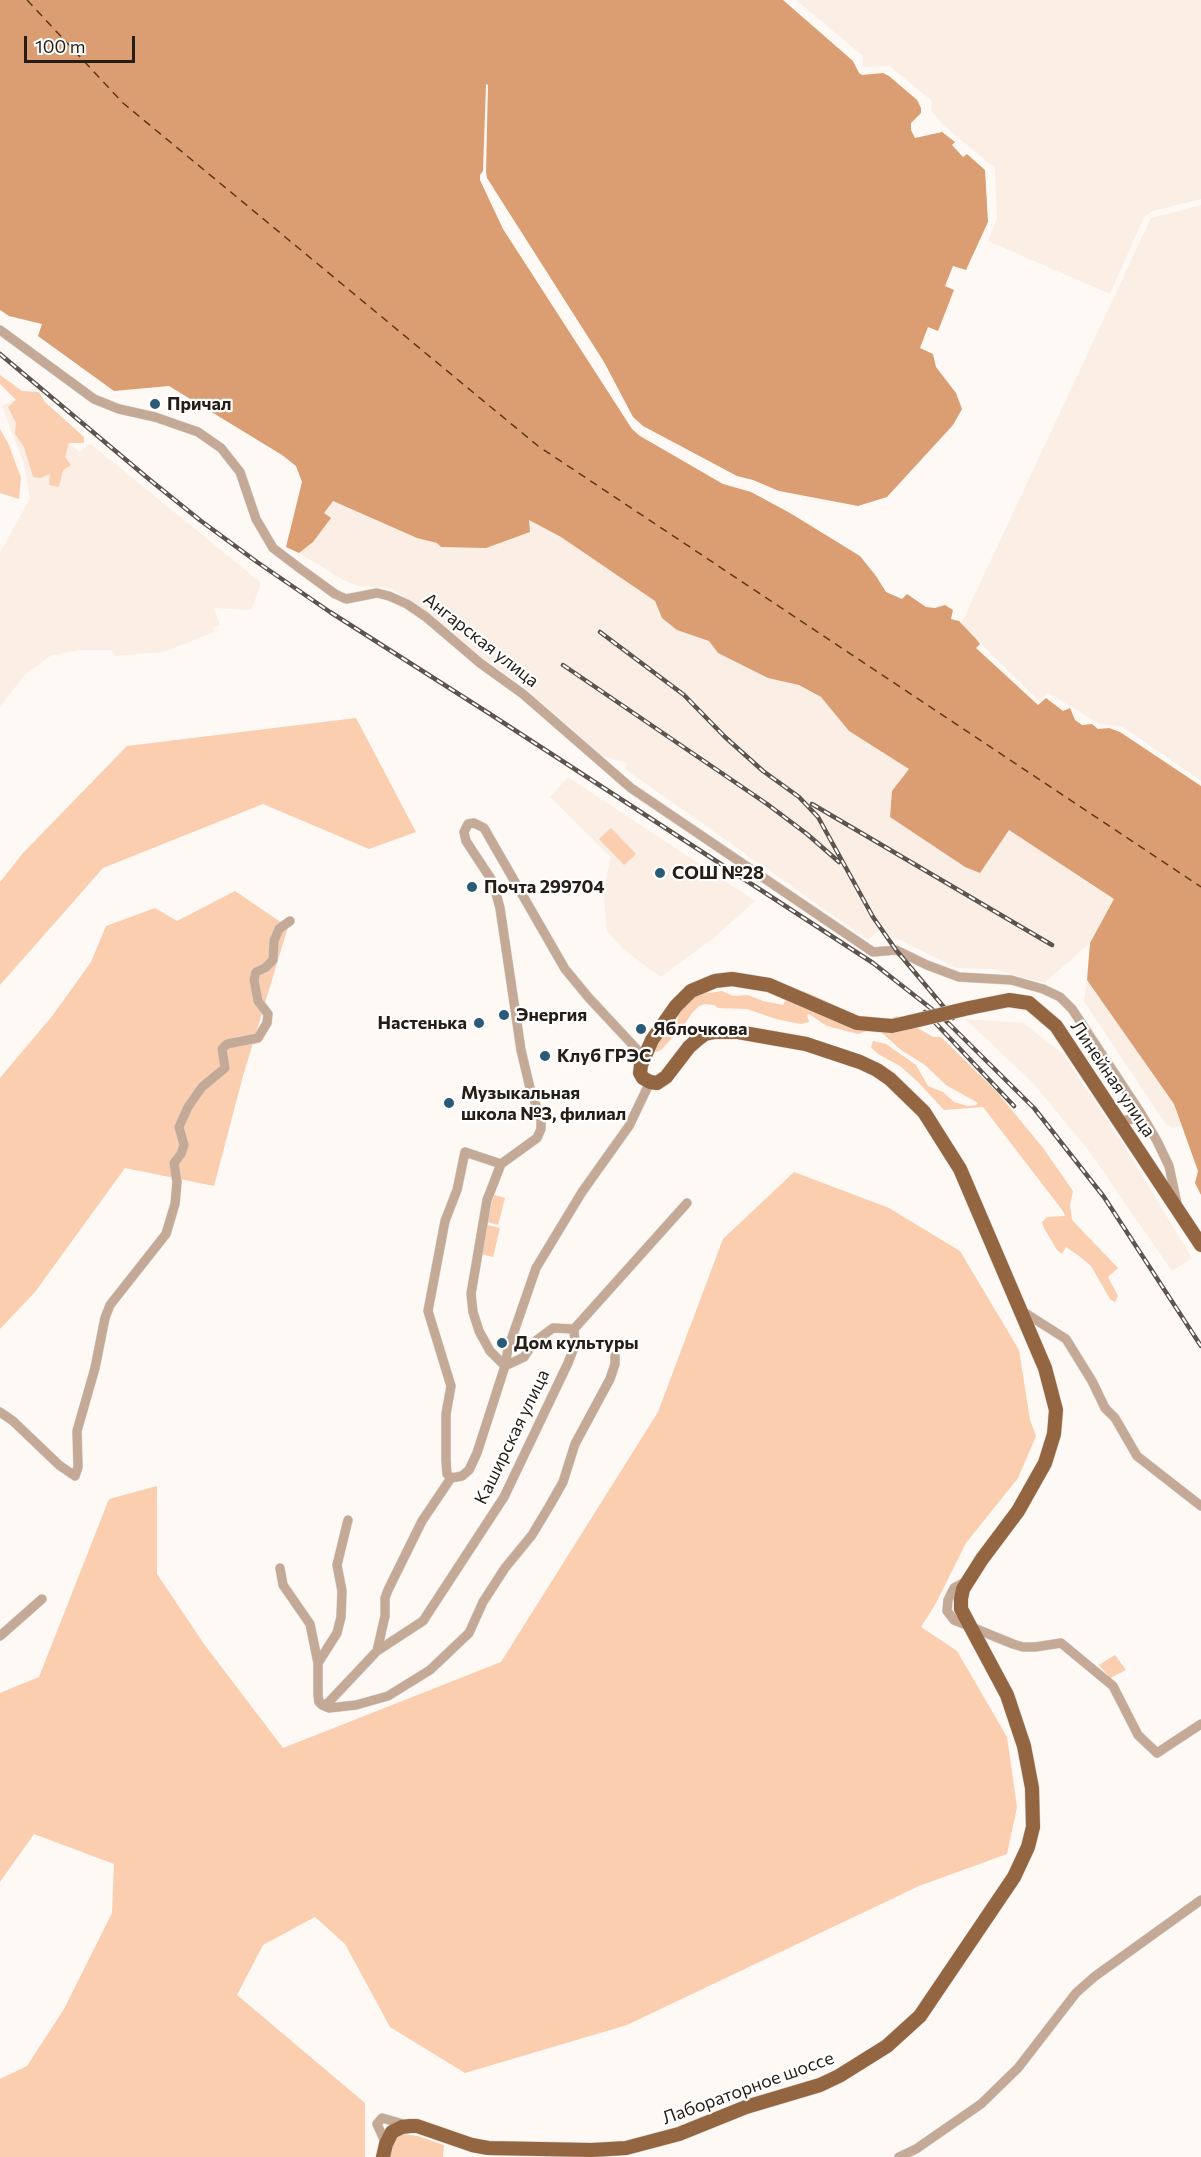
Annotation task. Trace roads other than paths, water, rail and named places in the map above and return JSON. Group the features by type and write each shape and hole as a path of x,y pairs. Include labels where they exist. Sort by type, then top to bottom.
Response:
{"main road":[{"name":"Линейная улица","path":"644,1057 652,1040 683,998 704,984 732,979 770,985 857,1023 892,1026 1009,1000 1029,1004 1040,1011 1065,1038 1201,1245"},
{"name":"Лабораторное шоссе","path":"384,2151 392,2132 410,2126 417,2126 472,2145 488,2148 592,2150 626,2148 679,2134 746,2107 820,2085 887,2046 920,2016 1014,1877 1028,1848 1033,1827 1032,1788 1024,1746 1007,1695 961,1609 961,1599 982,1559 1018,1511 1034,1485 1045,1463 1054,1434 1056,1410 1053,1391 1045,1368 954,1158 924,1112 890,1079 877,1070 840,1054 806,1044 738,1032 705,1034 689,1047 666,1077 657,1083 650,1082"},
{"path":"644,1057 640,1073 650,1082"}],"street":[{"name":"Ангарская улица","path":"0,330 94,399 119,409 155,417 198,432 221,448 240,472 256,519 273,548 335,594 346,599 377,593 407,604 426,617 480,663 523,694 631,788 873,952 896,950 927,965 967,978 1011,980 1043,989 1060,998 1072,1009 1157,1141 1169,1166 1178,1209"},
{"path":"505,1366 490,1351 479,1331 473,1312 471,1294 487,1200 501,1164 537,1138 541,1129 541,1120 521,1050 500,908 493,882 466,841 464,832 468,824 479,825 488,833 565,969 644,1057"},
{"path":"0,1412 75,1476 78,1467 76,1431 95,1368 105,1318 110,1305 166,1234 175,1204 177,1182 174,1163 184,1145 179,1127 188,1107 202,1087 225,1068 222,1049 227,1044 258,1038 267,1023 268,1014 258,1001 254,980 256,972 265,968 273,960 274,941 279,929 290,921"},
{"path":"377,1651 385,1616 385,1598 422,1521 451,1478 462,1476 469,1470 477,1453 505,1366 508,1349 536,1268 582,1192 629,1126 650,1082"},
{"path":"1120,1121 1132,1119 1140,1112"},
{"path":"451,1478 447,1474 446,1414 451,1386 428,1311 445,1221 457,1190 465,1152 501,1164"},
{"path":"505,1366 524,1357 534,1341 553,1328 574,1329 687,1203"},
{"path":"1021,1310 1066,1339 1092,1381 1105,1408 1115,1418 1137,1456 1201,1506"},
{"name":"Каширская улица","path":"325,1704 377,1651 423,1621 504,1497 568,1363 575,1345 574,1329"},
{"path":"280,1568 283,1585 310,1624 318,1663 319,1702 329,1708 356,1705 388,1696 430,1670 469,1633 483,1602 505,1568 532,1535 550,1505 562,1482 575,1444 610,1379 615,1356"},
{"path":"318,1663 337,1633 341,1617 342,1591 337,1565 348,1520"},
{"path":"0,1636 42,1599"},
{"path":"972,1630 1023,1647 1061,1643 1113,1686 1138,1735 1157,1753 1201,1724"},
{"path":"899,2157 916,2149 981,2104 1018,2068 1076,1993 1094,1977 1201,1900"}],"railway":[{"path":"0,354 150,480 257,562 330,612 873,963 942,1017 1034,1108 1104,1197 1201,1346"},
{"path":"600,632 684,695 725,737 763,771 799,797 818,817 873,917 896,950 953,1018"},
{"path":"563,665 767,804 839,862"},
{"path":"812,804 1052,945"},
{"path":"925,1012 1014,1106"}],"place":[{"name":"Причал","path":"155,404"},
{"name":"СОШ №28","path":"660,873"},
{"name":"Почта 299704","path":"472,887"},
{"name":"Энергия","path":"504,1015"},
{"name":"Настенька","path":"479,1023"},
{"name":"Яблочкова","path":"641,1029"},
{"name":"Клуб ГРЭС","path":"545,1056"},
{"name":"Музыкальная школа №3, филиал","path":"449,1103"},
{"name":"Дом культуры","path":"502,1343"}]}
